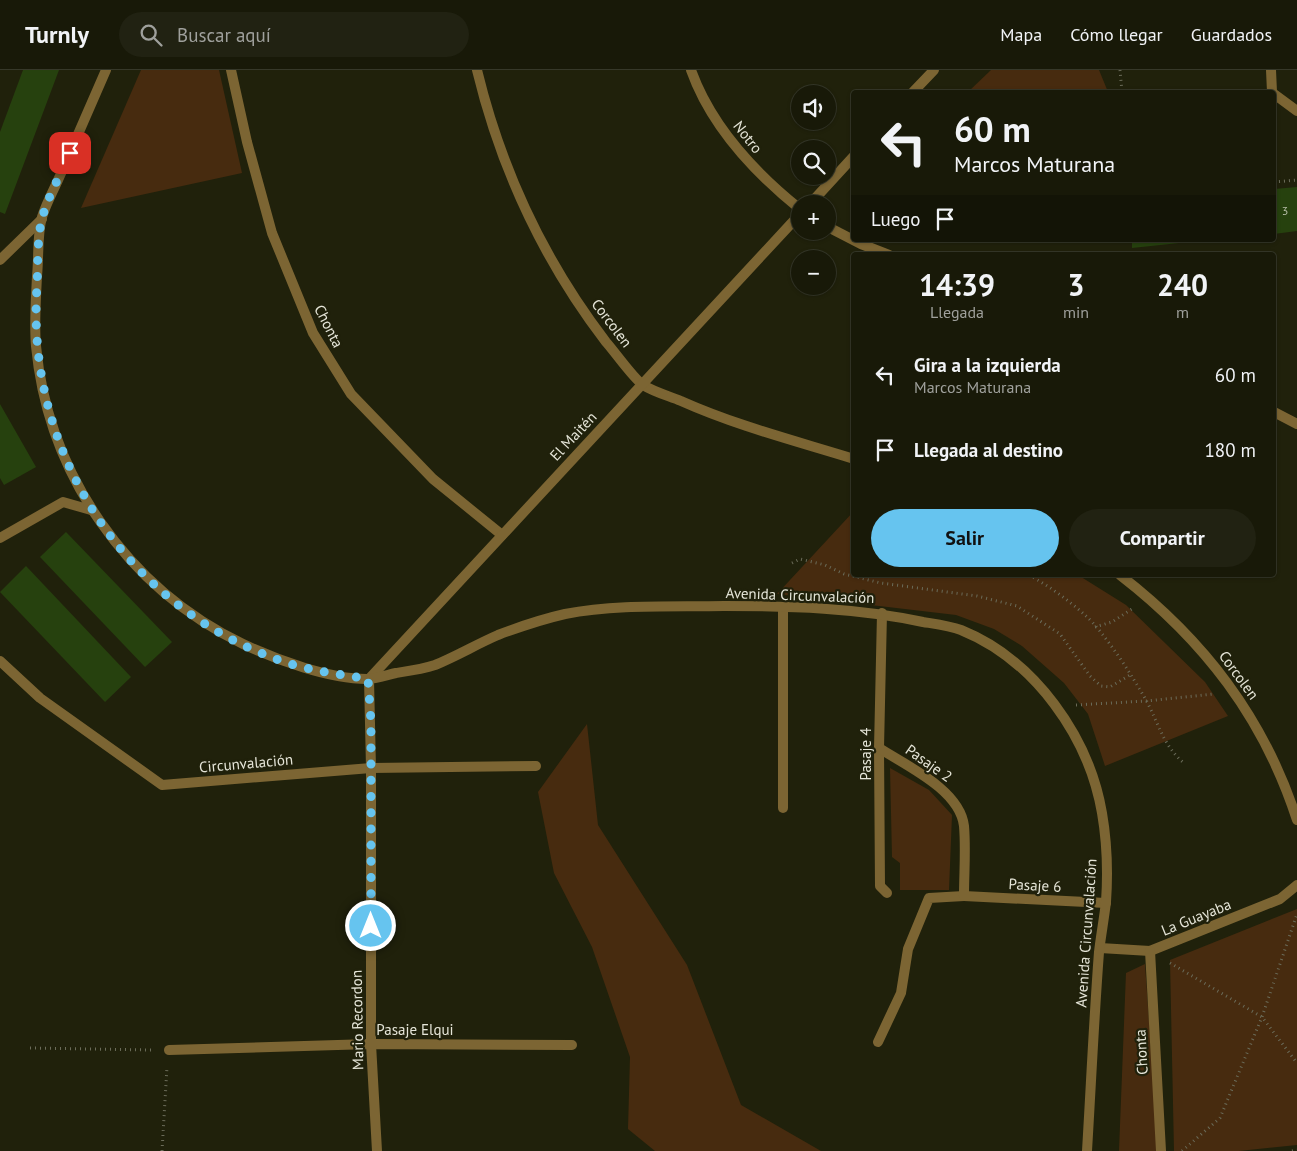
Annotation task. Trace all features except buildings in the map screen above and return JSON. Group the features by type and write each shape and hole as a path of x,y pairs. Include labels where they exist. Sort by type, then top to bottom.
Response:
{"street":[{"path":"0,260 42,219 106,70"},
{"name":"Chonta","path":"231,70 247,142 272,233 313,333 351,394 433,479 502,535"},
{"name":"Corcolen","path":"477,70 505,163 524,208 546,251 590,321 642,384 719,418 851,458"},
{"name":"Notro","path":"690,70 709,108 728,137 750,164 791,202"},
{"path":"915,90 934,70"},
{"path":"1271,70 1273,90"},
{"path":"1276,95 1297,111"},
{"path":"818,195 851,159"},
{"name":"Avenida Circunvalación","path":"42,219 35,306 36,342 40,377 48,412 59,446 74,478 91,510 112,539 148,578 191,614 224,634 258,651 294,664 331,674 368,679 431,666 499,635 564,614 621,608 783,607 826,608 882,613 959,629 987,644 1012,661 1035,682 1056,706 1080,745 1097,788 1105,834 1106,903 1100,948 1087,1151"},
{"name":"El Maitén","path":"368,679 791,224"},
{"path":"836,231 851,239"},
{"path":"856,242 881,252"},
{"path":"1276,413 1297,424"},
{"path":"0,538 63,502 91,510"},
{"name":"Corcolen","path":"1123,577 1149,598 1186,633 1209,658 1235,692 1275,763 1297,820"},
{"path":"783,607 783,808"},
{"name":"Pasaje 4","path":"882,613 880,886 887,893"},
{"name":"Circunvalación","path":"0,661 40,698 162,785 371,768 536,766"},
{"name":"Mario Recordon","path":"368,679 371,768 371,1044 377,1151"},
{"name":"Pasaje 2","path":"880,748 944,790 959,809 964,825 964,896"},
{"name":"La Guayaba","path":"1100,948 1150,951 1280,899 1297,885"},
{"name":"Pasaje 6","path":"878,1042 901,993 908,949 929,898 964,896 1106,903"},
{"name":"Chonta","path":"1150,951 1161,1151"},
{"name":"Pasaje Elqui","path":"168,1050 371,1044 572,1045"}],"path":[{"path":"1120,70 1122,90"},
{"path":"1276,182 1297,180"},
{"path":"792,563 800,559 825,565 851,576"},
{"path":"856,577 881,583 977,596 1017,606 1060,634 1090,676 1101,686 1110,687 1130,676"},
{"path":"1033,577 1046,584 1080,611 1096,627 1146,701 1172,754 1185,764"},
{"path":"1096,627 1112,622 1149,598"},
{"path":"1056,706 1146,701 1235,692"},
{"path":"1182,1151 1220,1118 1262,1017 1297,914"},
{"path":"1150,951 1262,1017 1297,1063"},
{"path":"30,1048 168,1050 162,1151"},
{"path":"1292,1151 1297,1150"}],"shaded area":[{"path":"141,70 219,70 242,173 81,208"},
{"path":"991,70 1099,70 1107,90 970,90"},
{"path":"851,514 851,577 1081,577 1126,605 1205,682 1228,716 1105,766 1088,714 1064,683 1022,646 994,629 956,615 777,594"},
{"path":"587,724 598,825 687,965 741,1105 821,1151 655,1151 628,1129 630,1057 592,947 554,873 538,792"},
{"path":"890,768 929,790 952,815 949,890 900,890 900,863 892,857"},
{"path":"1297,909 1297,1145 1239,1151 1174,1151 1170,960"},
{"path":"1145,964 1158,1151 1119,1151 1126,973"}],"route":[{"path":"70,153 42,219 35,306 36,342 40,377 48,412 59,446 91,510 112,539 135,566 191,614 224,634 258,651 294,664 331,674 368,679 371,722 371,926"}]}
